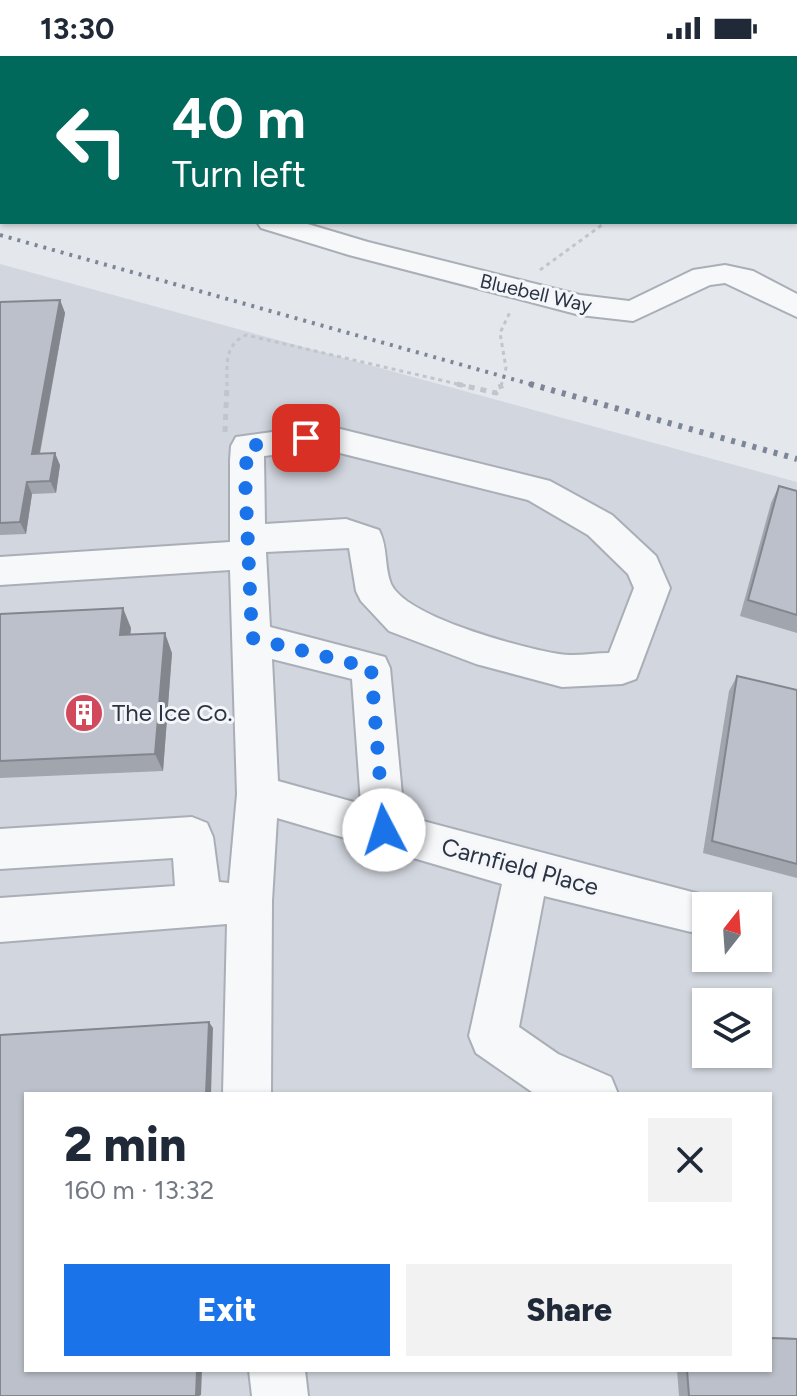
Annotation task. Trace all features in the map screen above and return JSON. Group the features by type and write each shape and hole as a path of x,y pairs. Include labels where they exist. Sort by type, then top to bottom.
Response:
{"street":[{"name":"Bluebell Way","path":"286,224 351,233 580,305 616,310 633,311 703,277 726,261 743,278 797,307"},
{"path":"0,571 248,547 346,533 366,540 374,591 402,620 476,648 562,671 622,668 652,588 643,566 600,525 538,490 324,437 247,461 248,547 258,794 250,901 247,1092"},
{"path":"252,638 371,668 384,830"},
{"name":"Carnfield Place","path":"258,794 527,871 691,911"},
{"path":"0,849 192,837 199,905"},
{"path":"527,871 493,1036 522,1062 562,1084 588,1092"},
{"path":"0,920 250,901"},
{"path":"277,1372 280,1396"}],"path":[{"path":"247,461 224,456 228,352 237,339 246,335 496,393 502,390 500,384 506,368 505,359"}],"shaded area":[{"path":"0,264 797,482 797,1396 0,1396"}],"building":[{"path":"60,300 32,454 55,453 50,481 27,482 20,522 0,523 0,302"},
{"path":"779,486 797,491 797,615 748,600"},
{"name":"The Ice Co.","path":"123,608 120,635 165,633 155,754 0,761 0,614"},
{"path":"737,676 797,690 797,864 712,841"},
{"path":"209,1022 206,1092 24,1092 24,1372 197,1372 196,1396 0,1396 0,1035"},
{"path":"772,1338 797,1339 797,1396 689,1396 687,1372 772,1372"}],"railway":[{"path":"0,235 537,386"},
{"path":"530,384 797,459"}],"place":[{"name":"The Ice Co.","path":"84,713"}],"route":[{"path":"306,438 248,446 245,476 252,638 371,668 384,830"}]}
